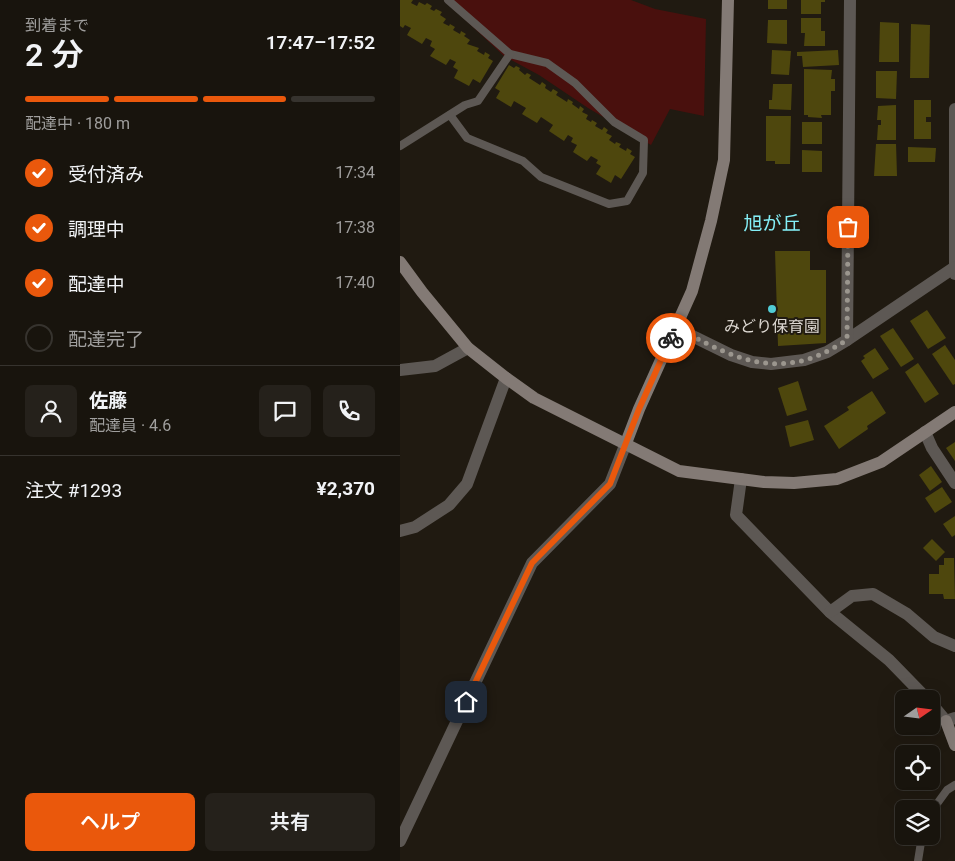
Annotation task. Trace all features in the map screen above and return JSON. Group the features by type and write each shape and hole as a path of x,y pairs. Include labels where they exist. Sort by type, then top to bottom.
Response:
{"street":[{"path":"400,841 532,563 610,484 639,409 676,328 694,282 711,222 724,160 728,0"},
{"path":"847,340 850,0"},
{"path":"676,328 731,355 752,362 771,364 804,360 827,352 955,270 955,108"},
{"path":"400,262 468,348 506,378 534,398 679,471 764,482 794,483 837,479 881,462 955,412"},
{"path":"400,370 435,366 468,348"},
{"path":"400,531 414,527 449,505 467,484 506,378"},
{"path":"925,432 932,448 955,483"},
{"path":"741,479 736,515 830,612 889,660 918,690"},
{"path":"830,612 852,596 872,594 907,614 934,637 955,646"},
{"path":"940,710 951,719 955,745"}],"lane":[{"path":"448,0 510,54 547,63 575,83 614,122 644,140 643,173 628,201 609,204 541,177 522,161 468,138 450,115"},
{"path":"400,136 402,144 465,105 478,101 510,54"},
{"path":"940,800 947,790 955,785"},
{"path":"918,861 921,845"}],"shaded area":[{"path":"444,0 631,0 655,9 706,19 704,116 670,109 651,145 588,108 539,75 504,56"}],"building":[{"path":"400,0 413,0 411,3 417,6 419,2 425,5 427,3 432,6 430,9 442,12 440,15 446,19 443,23 455,27 453,30 460,34 461,31 466,34 464,36 470,40 467,44 479,48 477,51 484,55 485,52 490,55 488,58 493,61 480,83 473,79 469,86 454,78 458,70 453,67 456,62 450,59 446,65 430,56 435,49 430,46 432,41 426,38 422,44 407,35 411,28 405,25 403,28 400,26"},
{"path":"768,0 787,0 787,9 768,9"},
{"path":"801,0 825,0 825,2 821,2 821,14 801,14"},
{"path":"801,18 821,18 821,31 825,31 825,46 804,46 805,33 801,33"},
{"path":"768,20 787,20 787,44 767,43"},
{"path":"880,22 899,23 899,62 879,62"},
{"path":"911,24 930,25 929,78 910,78"},
{"path":"772,50 791,51 789,75 771,74"},
{"path":"838,50 839,65 803,67 802,56 797,56 797,52"},
{"path":"509,65 514,68 516,66 520,68 519,70 525,75 527,73 531,75 529,78 540,85 542,82 546,85 545,88 551,92 553,89 558,92 556,95 567,102 568,99 573,102 572,104 579,109 580,106 584,109 582,112 588,115 586,119 597,123 595,126 602,130 604,127 608,130 606,133 612,136 609,140 615,144 616,142 621,144 619,147 626,151 627,148 632,151 630,154 635,157 621,179 615,175 611,183 596,174 601,166 596,163 598,160 591,156 587,161 573,152 577,145 571,142 573,138 568,135 564,141 549,131 553,125 541,117 537,123 522,114 526,108 514,101 511,107 496,98 500,91 495,88"},
{"path":"804,69 832,70 831,79 835,79 835,91 831,91 831,115 821,115 822,118 804,115"},
{"path":"876,71 897,71 896,99 876,98"},
{"path":"773,84 792,84 791,110 769,109 769,100 772,100"},
{"path":"914,100 931,100 931,117 926,117 926,122 931,122 931,139 914,139"},
{"path":"896,105 896,140 877,140 878,125 881,125 881,120 877,120 878,106"},
{"path":"766,116 791,116 790,164 775,164 775,161 766,161"},
{"path":"802,122 822,122 822,144 802,144"},
{"path":"876,144 896,144 897,176 874,176"},
{"path":"908,147 936,148 935,162 908,162"},
{"path":"802,150 822,151 822,172 802,172"},
{"path":"775,251 810,251 810,270 826,270 826,343 778,346"},
{"path":"927,310 946,338 928,349 910,321"},
{"path":"893,328 914,359 901,367 880,336"},
{"path":"945,345 955,360 955,384 953,385 932,354"},
{"path":"875,348 889,369 873,379 861,361 865,358 863,356"},
{"path":"918,363 939,394 925,403 905,372"},
{"path":"798,381 807,410 787,416 778,388"},
{"path":"872,391 886,413 867,426 868,429 839,449 824,426 849,410 847,407"},
{"path":"808,420 814,440 790,447 785,426"},
{"path":"955,442 955,461 946,448"},
{"path":"931,466 942,482 930,491 919,475"},
{"path":"942,487 952,502 935,513 925,498"},
{"path":"955,516 955,535 952,537 943,524"},
{"path":"932,539 945,552 936,561 923,548"},
{"path":"944,558 954,558 955,599 944,599 943,594 929,594 929,574 939,574 939,565 944,565"}],"way so far":[{"path":"671,338 676,328 731,355 752,362 771,364 804,360 827,352 847,340 848,227"}],"place":[{"name":"みどり保育園","path":"772,309"}],"district":[{"name":"旭が丘","path":"772,223"}],"route":[{"path":"466,702 532,563 610,484 639,409 671,338"}]}
